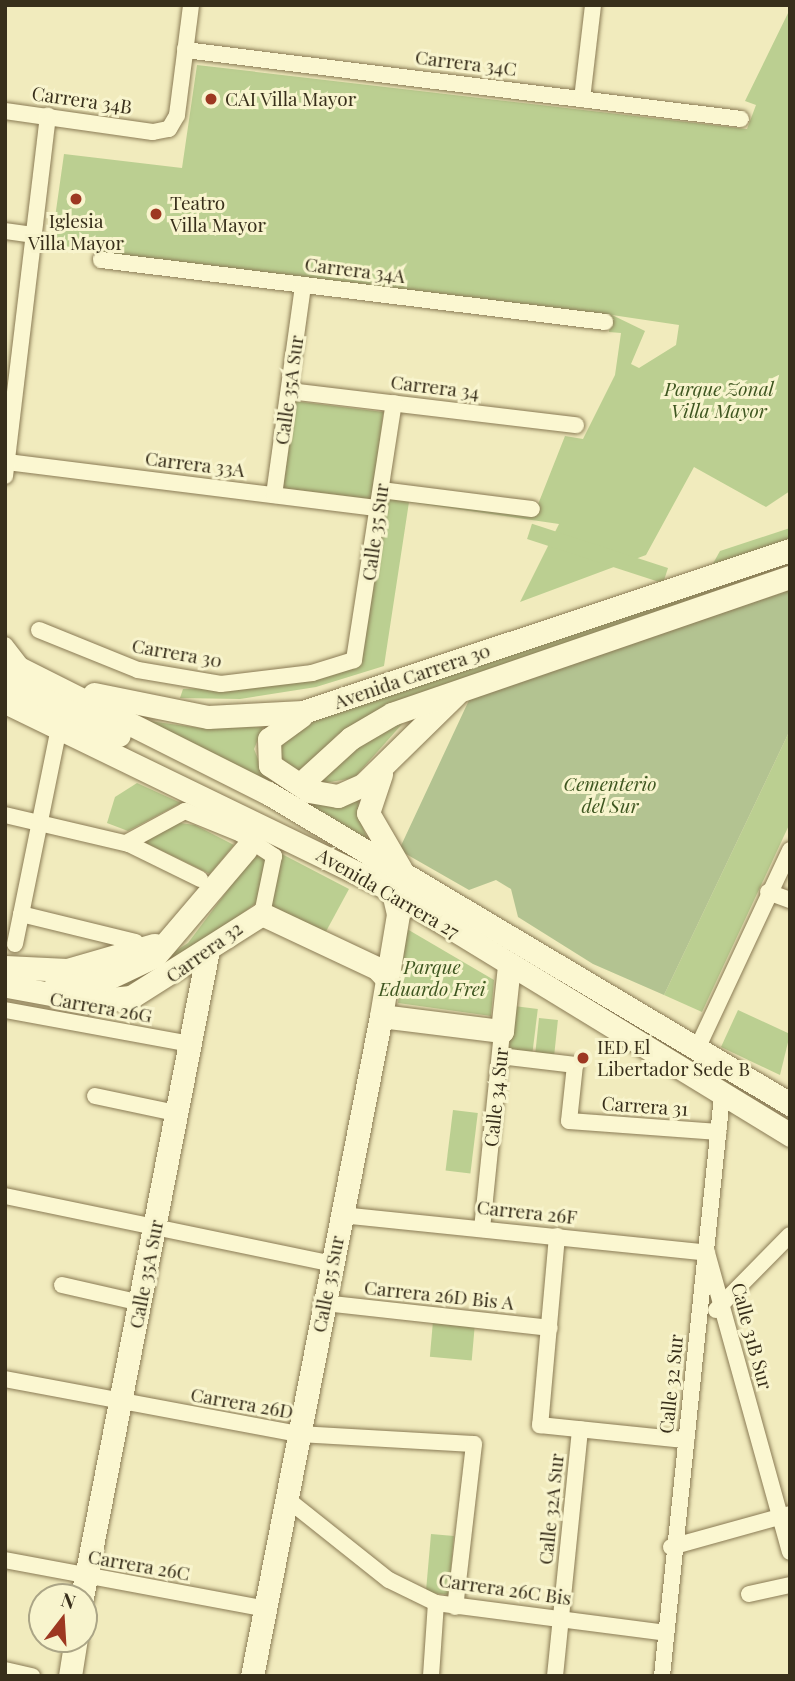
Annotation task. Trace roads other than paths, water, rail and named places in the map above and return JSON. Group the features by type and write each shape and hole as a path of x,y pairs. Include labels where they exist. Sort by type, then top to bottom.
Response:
{"main road":[{"name":"Avenida Carrera 30","path":"16,676 182,715 251,717 327,705 790,550"},
{"name":"Avenida Carrera 30","path":"307,778 369,725 470,684 790,577"},
{"name":"Avenida Carrera 27","path":"5,661 16,676 236,775 350,844 509,965 722,1097 790,1135"},
{"path":"327,705 273,734 267,755 276,772 309,791 338,796 357,790 470,684"},
{"name":"Avenida Carrera 27","path":"5,702 401,885 790,1104"},
{"path":"385,763 368,813 401,885"},
{"path":"6,979 54,989 104,980 155,956 246,849"},
{"name":"Calle 35 Sur","path":"252,1676 381,1016 401,885"},
{"name":"Carrera 32","path":"6,979 52,997 111,1001 146,991 262,914 377,968 387,979"},
{"name":"Calle 35A Sur","path":"85,1583 208,950"},
{"name":"Calle 34 Sur","path":"502,1031 509,965"},
{"path":"381,1016 502,1031"},
{"path":"70,1676 74,1653"}],"street":[{"path":"185,50 191,5"},
{"path":"582,99 593,5"},
{"name":"Carrera 34C","path":"185,50 741,119"},
{"name":"Carrera 34B","path":"5,111 153,132 169,129 177,115 185,50"},
{"path":"6,469 48,116"},
{"path":"5,231 34,235"},
{"name":"Carrera 34A","path":"101,260 605,322"},
{"name":"Calle 35A Sur","path":"274,495 303,285"},
{"name":"Carrera 34","path":"289,391 576,425"},
{"name":"Calle 35 Sur","path":"354,660 394,403"},
{"name":"Carrera 33A","path":"6,469 378,508"},
{"path":"381,490 532,509"},
{"name":"Carrera 30","path":"39,630 138,670 221,684 312,673 354,660"},
{"path":"5,645 16,676"},
{"path":"15,944 59,728"},
{"path":"126,843 185,811 241,834 274,856 262,914"},
{"path":"5,815 126,843 200,879"},
{"path":"696,1051 768,892 790,850"},
{"path":"768,892 790,900"},
{"path":"21,914 136,942"},
{"name":"Carrera 26G","path":"5,1010 190,1044"},
{"name":"Calle 34 Sur","path":"482,1229 502,1031"},
{"name":"Carrera 31","path":"500,1056 575,1065 569,1121 719,1132"},
{"path":"95,1096 177,1113"},
{"name":"Calle 32 Sur","path":"662,1676 671,1547 686,1440 722,1097"},
{"path":"5,1196 155,1224 332,1264"},
{"name":"Carrera 26F","path":"342,1214 707,1253"},
{"path":"699,1314 722,1309 790,1235"},
{"path":"557,1236 540,1425 686,1440"},
{"name":"Calle 31B Sur","path":"707,1253 785,1515 790,1552"},
{"path":"62,1285 141,1303"},
{"name":"Carrera 26D Bis A","path":"324,1303 550,1328"},
{"name":"Carrera 26D","path":"5,1379 121,1404 298,1434 474,1444 455,1607"},
{"name":"Calle 32A Sur","path":"555,1676 580,1430"},
{"name":"Carrera 26C Bis","path":"287,1499 389,1580 436,1602 455,1607 562,1618 666,1633"},
{"path":"671,1547 785,1515"},
{"name":"Carrera 26C","path":"5,1560 72,1583"},
{"path":"749,1594 790,1585"},
{"name":"Carrera 26C","path":"98,1589 266,1609"},
{"path":"431,1676 436,1602"},
{"path":"5,1670 32,1676"}],"place":[{"name":"CAI Villa Mayor","path":"211,99"},
{"name":"Iglesia Villa Mayor","path":"76,199"},
{"name":"Teatro Villa Mayor","path":"156,214"},
{"name":"IED El Libertador Sede B","path":"583,1058"}],"park label":[{"name":"Parque Zonal Villa Mayor","path":"719,400"},
{"name":"Cementerio del Sur","path":"610,795"},
{"name":"Parque Eduardo Frei","path":"432,978"}]}
